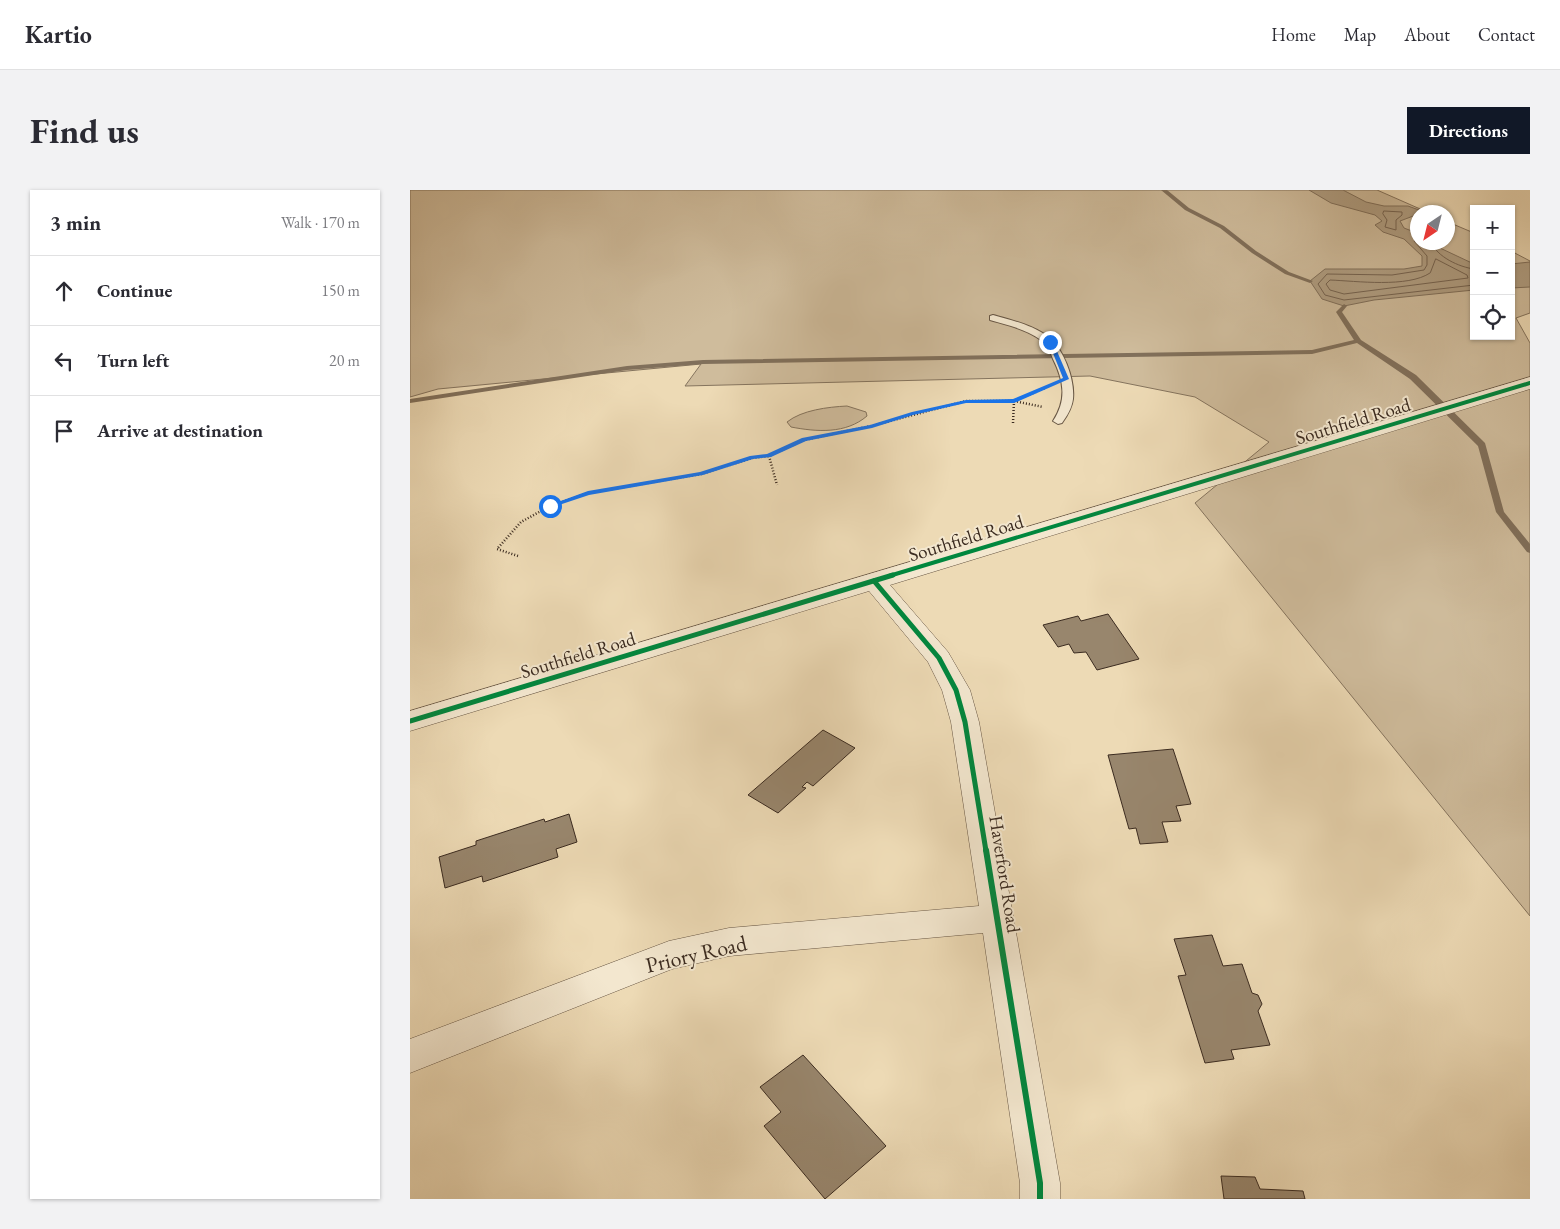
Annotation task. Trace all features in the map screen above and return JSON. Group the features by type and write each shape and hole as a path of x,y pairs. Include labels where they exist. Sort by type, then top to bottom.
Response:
{"street":[{"name":"Southfield Road","path":"410,721 1530,382"},
{"name":"Haverford Road","path":"874,581 939,658 956,690 965,722 1040,1183 1040,1199"},
{"name":"Priory Road","path":"410,1056 669,956 729,942 997,918"}],"lane":[{"path":"993,318 1029,330 1050,342 1065,375 1070,394 1066,412 1058,421"}],"path":[{"path":"1014,401 1065,375"},
{"path":"518,556 496,549 521,522 550,506 588,494 701,474 752,458 768,456 804,440 872,426 966,401 1014,401 1066,412"},
{"path":"1013,423 1014,401"},
{"path":"768,456 777,485"}],"shaded area":[{"path":"410,190 1377,190 1411,205 1410,250 1455,250 1455,225 1470,231 1470,340 1515,340 1515,253 1530,261 1530,313 1516,318 1530,343 1530,916 1195,503 1269,442 1195,397 1090,376 685,386 701,364 438,389 410,397"},
{"path":"847,406 866,412 867,416 850,426 831,430 791,427 787,422 808,412 824,408"}],"water":[{"path":"1309,190 1343,190 1366,202 1384,206 1410,207 1410,217 1400,221 1404,228 1410,230 1410,245 1404,239 1383,232 1375,225 1382,221 1375,215 1331,203"},
{"path":"1416,250 1444,250 1470,262 1470,290 1374,300 1344,306 1322,299 1310,281 1325,269 1404,269 1422,266 1422,256"},
{"path":"1530,262 1530,287 1515,288 1515,264"}],"building":[{"path":"1108,614 1139,659 1097,670 1086,652 1074,653 1069,644 1058,647 1043,625 1078,616 1081,621"},
{"path":"823,730 855,748 813,786 807,782 802,787 806,788 778,813 748,795"},
{"path":"1173,749 1191,804 1176,806 1181,821 1162,822 1168,842 1140,844 1136,828 1129,829 1108,755"},
{"path":"569,814 577,842 556,849 558,857 483,882 482,876 445,888 439,857 476,845 476,841 544,819 545,822"},
{"path":"1212,935 1223,966 1242,964 1252,993 1258,995 1262,1004 1258,1011 1270,1045 1231,1050 1234,1059 1205,1063 1178,976 1186,975 1174,939"},
{"path":"803,1055 886,1146 825,1199 764,1126 781,1112 760,1087"},
{"path":"1221,1176 1255,1177 1260,1189 1303,1191 1305,1199 1224,1199"}],"waterway":[{"path":"1164,190 1187,209 1222,227 1254,252 1287,273 1310,281"},
{"path":"1344,306 1339,312 1358,341"},
{"path":"410,401 627,368 703,362 1312,352 1358,341"},
{"path":"1358,341 1413,377 1482,445 1500,512 1530,550"}],"cycle path":[{"path":"410,721 1530,383"},
{"path":"874,581 939,658 956,690 965,722 1040,1183 1040,1199"}],"route":[{"path":"550,506 588,494 701,474 752,458 768,456 804,440 872,426 966,401 1014,401 1066,379 1050,342"}]}
